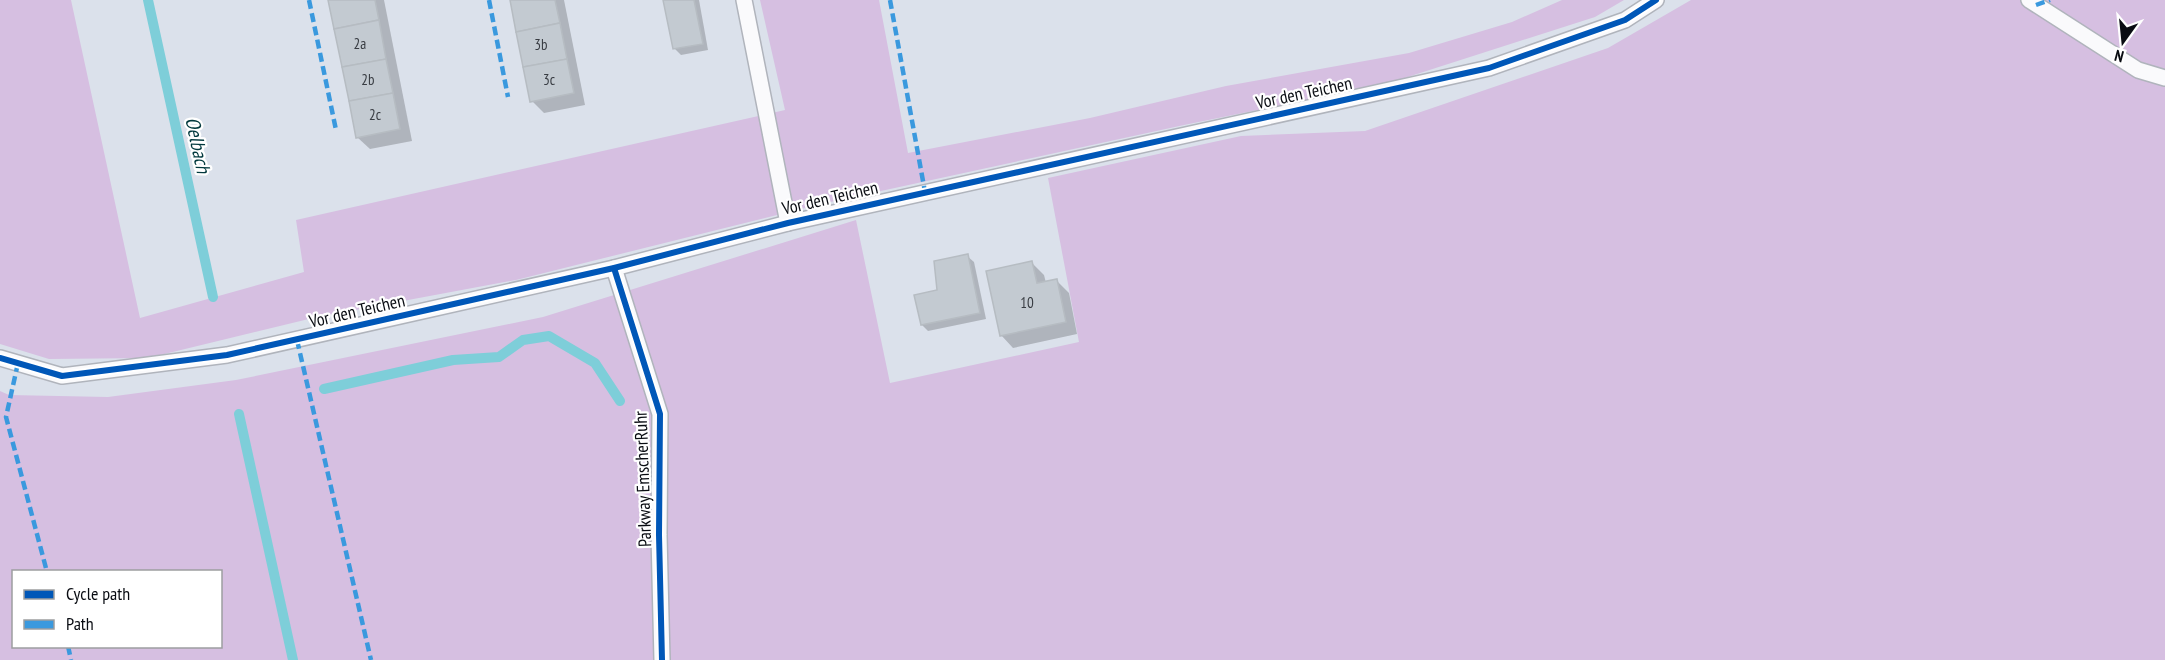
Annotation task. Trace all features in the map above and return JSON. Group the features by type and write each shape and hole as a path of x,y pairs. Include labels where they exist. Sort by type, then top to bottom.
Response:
{"lane":[{"name":"Vor den Teichen","path":"744,0 788,223"},
{"name":"Vor den Teichen","path":"0,358 62,376 227,355 614,268 788,223 1489,68 1625,20 1656,0"},
{"path":"2029,0 2138,70 2165,78"},
{"name":"Parkway EmscherRuhr","path":"614,268 660,414 662,660"}],"shaded area":[{"path":"0,0 71,0 140,318 304,272 296,220 785,110 760,0 879,0 908,153 1090,118 1226,86 1409,53 1512,22 1562,0 1624,0 1595,17 1389,83 821,204 516,280 317,317 148,358 49,359 0,344"},
{"path":"1691,0 2165,0 2165,660 0,660 0,391 9,395 108,397 236,380 543,317 856,220 890,383 1079,342 1048,178 1241,136 1365,131 1608,48"}],"building":[{"path":"328,0 375,0 379,20 334,29"},
{"path":"510,0 555,0 560,23 516,32"},
{"path":"663,0 694,0 703,44 673,49"},
{"path":"379,20 386,59 342,67 334,29"},
{"path":"560,23 567,59 523,67 516,32"},
{"path":"386,59 393,93 349,101 342,67"},
{"path":"567,59 574,93 530,102 523,67"},
{"path":"393,93 400,129 356,138 349,101"},
{"path":"968,254 980,313 921,325 914,295 937,290 934,261"},
{"path":"1032,261 1037,283 1057,279 1066,322 1000,336 986,271"}],"waterway":[{"name":"Oelbach","path":"148,0 213,297"},
{"path":"324,389 453,360 499,357 523,340 549,336 595,363 620,401"},
{"name":"Oelbach","path":"239,414 293,660"}],"marked path":[{"path":"309,0 336,130"},
{"path":"489,0 508,97"},
{"path":"890,0 925,192"},
{"path":"2036,5 2050,0"},
{"path":"297,340 371,660"},
{"path":"18,363 6,417 46,570"},
{"path":"68,648 71,660"}],"cycle path":[{"path":"0,358 62,376 227,355 614,268 788,223 1489,68 1625,20 1656,0"},
{"path":"614,268 660,414 659,535 662,660"}]}
